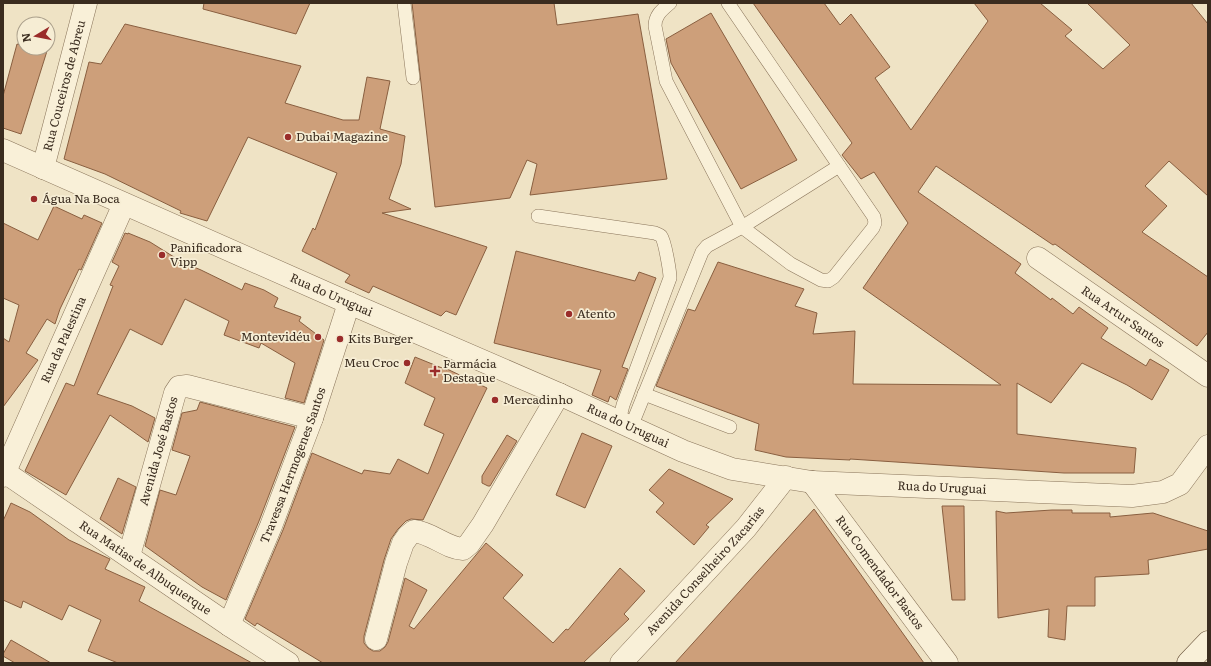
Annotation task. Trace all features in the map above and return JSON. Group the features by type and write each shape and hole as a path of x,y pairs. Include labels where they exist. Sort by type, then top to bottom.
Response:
{"street":[{"name":"Rua Couceiros de Abreu","path":"43,168 86,3"},
{"name":"Rua do Uruguai","path":"3,150 559,394 683,451 732,469 812,482 1132,496 1150,495 1163,492 1180,484 1208,446"},
{"name":"Rua da Palestina","path":"4,473 124,204"},
{"name":"Rua Artur Santos","path":"1038,258 1208,376"},
{"name":"Travessa Hermogenes Santos","path":"229,625 271,526 312,418 349,303"},
{"name":"Avenida José Bastos","path":"129,556 175,393 179,387 187,386 312,418"},
{"path":"376,639 396,563 403,543 408,536 414,531 421,532 456,548 463,549 469,544 487,517 559,394"},
{"name":"Rua Matias de Albuquerque","path":"4,473 229,625 288,663"},
{"name":"Avenida Conselheiro Zacarias","path":"622,663 746,528 786,477"},
{"name":"Rua Comendador Bastos","path":"812,482 947,663"},
{"path":"1188,663 1207,642"}],"lane":[{"path":"404,3 413,78"},
{"path":"670,3 655,19 655,26 666,81 742,227 791,264 821,280 828,281 834,277 873,228 875,222 874,217 728,3"},
{"path":"625,424 644,394 702,252 707,246 742,227 839,166"},
{"path":"538,216 655,233 661,236 664,242 670,278 623,405 625,424"},
{"path":"644,394 730,427"}],"building":[{"path":"204,3 310,3 296,34 203,9"},
{"path":"412,3 554,3 557,25 638,14 667,179 530,195 537,164 527,160 510,198 435,207"},
{"path":"753,3 824,3 840,25 851,14 890,67 875,78 911,130 988,21 974,3 1040,3 1072,30 1065,36 1103,69 1130,45 1087,3 1191,3 1208,24 1208,196 1169,161 1145,186 1167,206 1142,232 1208,277 1208,332 1197,346 1055,244 1053,245 936,166 918,192 1021,264 1015,273 1051,300 1052,298 1073,314 1079,307 1108,328 1101,338 1146,366 1150,359 1169,370 1152,400 1127,385 1082,363 1051,403 1017,383 1017,434 1136,448 1134,473 1064,473 850,459 786,457 755,450 759,424 656,386 688,309 695,311 718,262 804,289 795,306 817,313 813,334 855,331 853,384 1001,385 863,288 908,223 874,172 861,179 842,155 852,143"},
{"path":"711,13 797,160 741,189 671,63 666,39"},
{"path":"125,24 301,66 285,103 343,120 359,120 367,77 390,81 380,129 405,136 401,164 389,199 411,209 382,213 487,247 456,315 446,311 441,316 373,286 369,293 345,282 350,275 302,251 313,228 315,230 337,173 248,137 207,221 180,213 181,211 105,174 64,159 89,62 101,64"},
{"path":"16,48 16,56 45,56 21,134 3,128 3,96"},
{"path":"54,206 82,219 84,215 102,223 81,270 79,269 60,309 55,324 47,319 26,353 38,360 3,407 3,338 9,342 19,305 3,298 3,223 38,240"},
{"path":"125,233 150,242 182,262 242,290 245,283 264,290 278,298 274,307 301,317 299,321 324,340 304,403 285,398 295,363 261,343 259,348 224,335 229,321 185,299 162,345 130,329 97,394 132,406 155,418 148,442 110,415 66,495 25,471 66,383 74,386 113,286 110,285 119,266 112,262"},
{"path":"516,251 635,281 639,272 656,278 622,367 628,369 616,400 610,396 608,402 592,395 601,370 494,343"},
{"path":"415,357 447,369 487,388 423,520 411,519 406,521 391,539 364,636 364,643 373,651 380,651 385,647 388,642 405,578 427,590 409,626 414,629 486,543 523,575 503,598 553,643 566,629 568,630 620,568 645,591 624,614 629,619 583,663 323,663 257,623 255,626 245,619 283,530 312,453 362,474 364,470 390,474 398,459 428,474 444,434 424,425 435,398 405,383"},
{"path":"200,402 295,427 259,521 226,600 202,587 145,546 160,490 176,495 190,456 172,450 182,413 197,410"},
{"path":"582,433 612,446 585,508 556,495"},
{"path":"507,435 517,441 490,486 488,486 482,483 482,476"},
{"path":"669,469 733,499 706,525 709,527 694,545 656,512 664,503 649,490"},
{"path":"118,478 136,487 122,534 100,519"},
{"path":"11,503 30,512 69,540 110,559 105,569 145,587 139,601 252,663 118,663 88,651 101,620 69,605 62,620 23,601 21,608 3,600 3,521"},
{"path":"942,506 964,506 965,600 952,600"},
{"path":"814,509 924,663 675,663"},
{"path":"1072,510 1072,513 1110,513 1110,517 1153,513 1208,531 1208,549 1148,560 1149,574 1095,577 1095,606 1067,606 1065,640 1048,637 1049,609 998,618 996,511 1006,513"},
{"path":"11,640 51,663 15,663 3,656"}],"place":[{"name":"Dubai Magazine","path":"288,137"},
{"name":"Água Na Boca","path":"34,199"},
{"name":"Panificadora Vipp","path":"162,255"},
{"name":"Atento","path":"569,314"},
{"name":"Montevidéu","path":"318,337"},
{"name":"Kits Burger","path":"340,339"},
{"name":"Meu Croc","path":"407,363"},
{"name":"Farmácia Destaque","path":"435,371"},
{"name":"Mercadinho","path":"495,400"}]}
